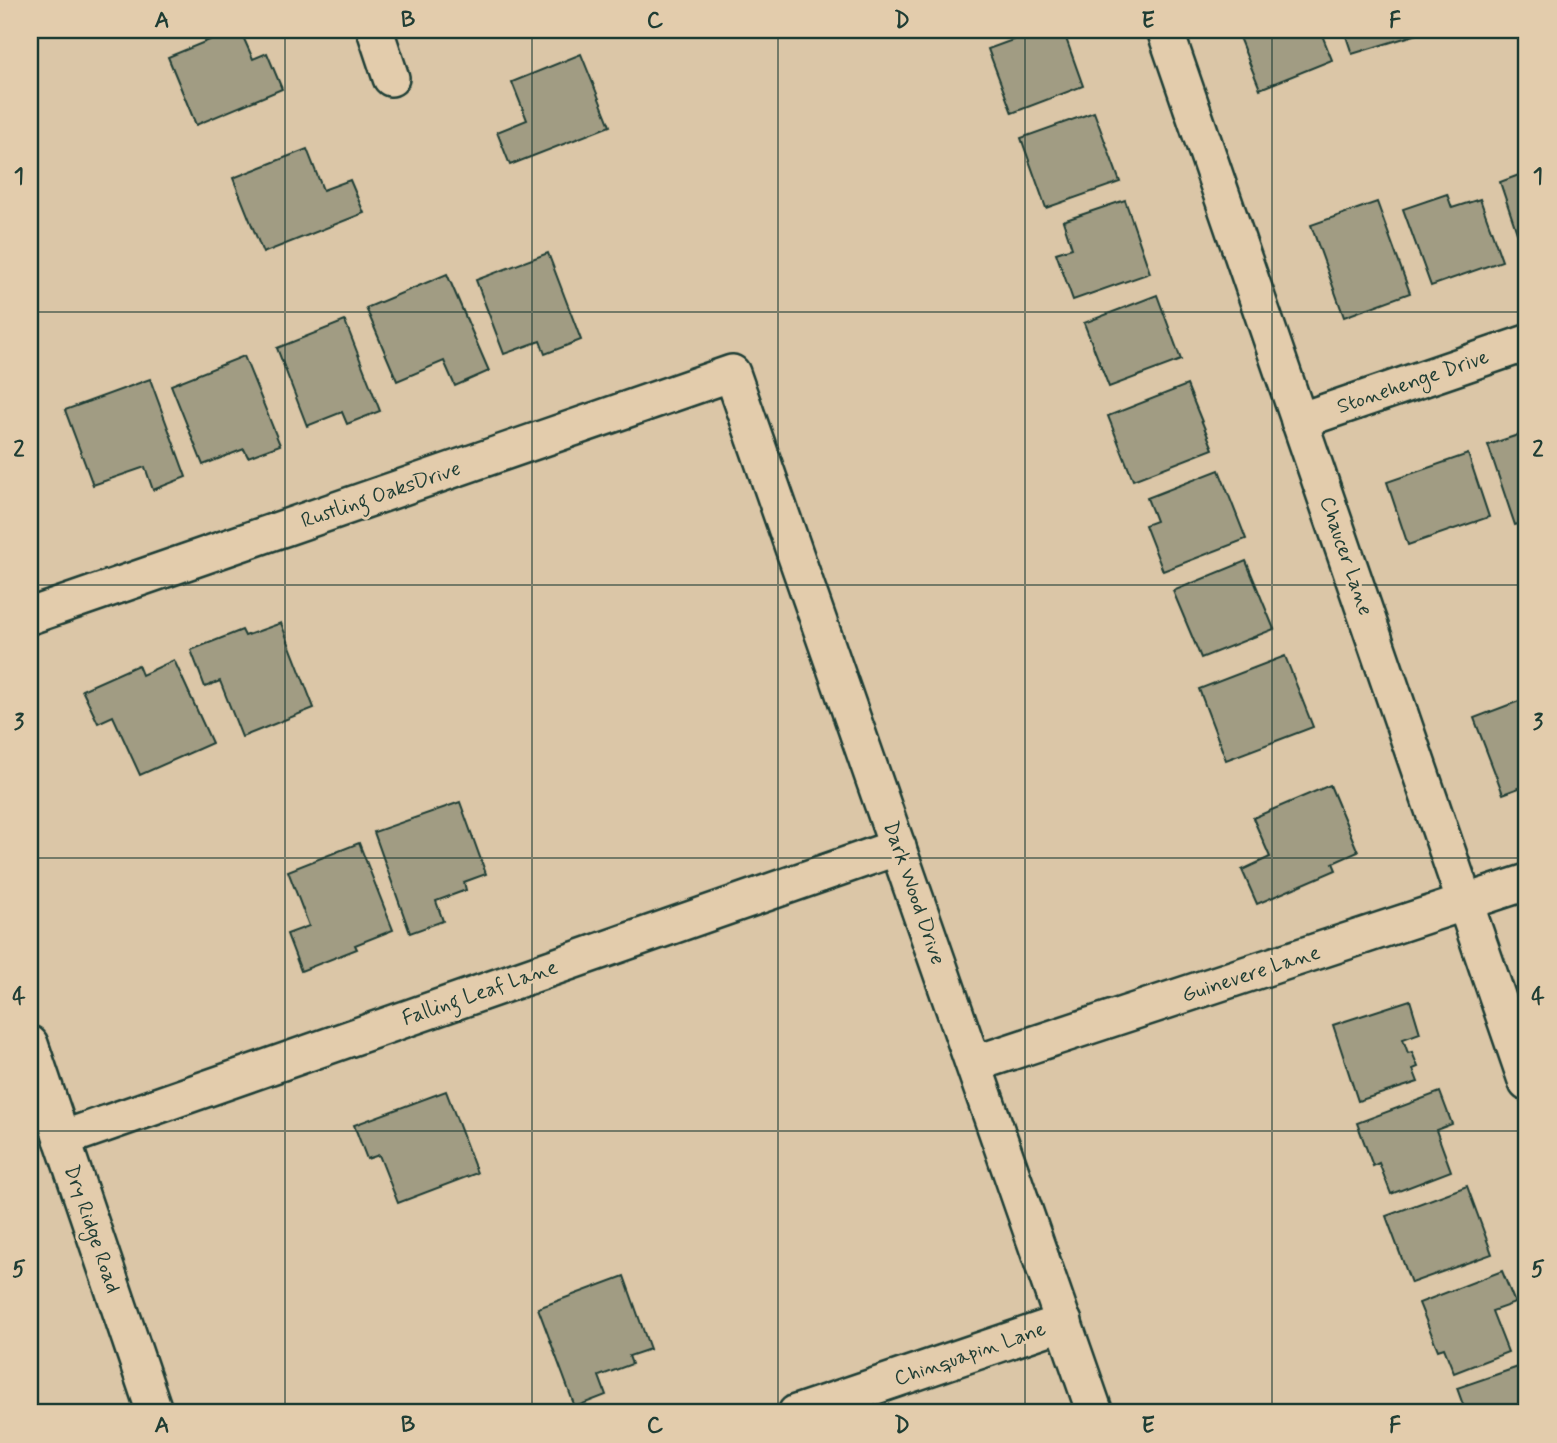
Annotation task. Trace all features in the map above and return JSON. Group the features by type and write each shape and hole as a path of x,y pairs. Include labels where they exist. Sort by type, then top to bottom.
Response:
{"street":[{"path":"375,30 391,78"},
{"name":"Chaucer Lane","path":"1165,30 1527,1083"},
{"name":"Stonehenge Drive","path":"1299,421 1527,343"},
{"name":"Rustling OaksDrive","path":"30,616 732,373"},
{"name":"Dark Wood Drive","path":"732,373 1095,1413"},
{"name":"Falling Leaf Lane","path":"62,1139 898,847"},
{"name":"Guinevere Lane","path":"974,1064 1527,882"},
{"name":"Dry Ridge Road","path":"30,1044 155,1413"},
{"name":"Chinquapin Lane","path":"796,1413 1064,1322"}],"building":[{"path":"234,30 240,30 253,59 267,53 282,89 196,125 168,57"},
{"path":"1040,30 1063,30 1083,86 1012,113 988,49"},
{"path":"1236,30 1320,30 1332,60 1260,89"},
{"path":"1344,30 1420,30 1421,33 1352,54"},
{"path":"581,54 610,126 510,165 497,132 527,120 512,82"},
{"path":"1094,112 1120,182 1046,208 1021,138"},
{"path":"307,149 323,190 350,180 364,213 263,253 233,178"},
{"path":"1527,172 1527,253 1524,254 1500,182"},
{"path":"1447,194 1452,208 1480,199 1502,261 1431,286 1403,209"},
{"path":"1125,200 1150,273 1073,300 1056,253 1072,248 1063,221"},
{"path":"1377,202 1410,293 1344,317 1311,225"},
{"path":"548,253 581,340 545,354 540,341 504,354 476,280"},
{"path":"447,274 489,371 455,386 444,361 397,381 366,308"},
{"path":"1157,295 1181,360 1109,387 1084,323"},
{"path":"345,321 380,411 347,424 342,412 307,426 277,348"},
{"path":"244,356 280,445 248,457 244,449 203,465 171,385"},
{"path":"150,379 186,477 153,490 145,467 93,485 65,410"},
{"path":"1187,385 1213,449 1133,480 1108,416"},
{"path":"1527,432 1527,521 1515,525 1488,445"},
{"path":"1468,454 1489,517 1408,545 1387,482"},
{"path":"1219,470 1246,539 1163,571 1145,525 1156,521 1147,498"},
{"path":"1246,561 1274,629 1201,658 1173,591"},
{"path":"281,623 314,708 242,737 220,681 205,687 191,650 242,630 245,636"},
{"path":"1285,656 1313,727 1226,760 1199,689"},
{"path":"174,660 212,743 140,775 113,716 98,723 82,690 138,665 142,675"},
{"path":"1527,698 1527,785 1503,794 1474,718"},
{"path":"1330,785 1358,852 1333,863 1336,870 1257,904 1242,870 1270,857 1253,818"},
{"path":"460,802 486,874 464,882 466,890 436,901 443,921 410,933 374,832"},
{"path":"359,843 393,930 355,945 357,949 301,971 287,934 309,926 288,871"},
{"path":"1410,1000 1420,1033 1403,1039 1408,1053 1412,1052 1418,1067 1413,1069 1418,1082 1358,1101 1333,1025"},
{"path":"446,1091 477,1173 398,1203 379,1155 367,1159 354,1125"},
{"path":"1440,1092 1452,1124 1436,1130 1451,1171 1391,1194 1379,1163 1373,1166 1357,1123"},
{"path":"1467,1186 1492,1254 1411,1283 1386,1216"},
{"path":"1502,1271 1515,1303 1492,1311 1508,1352 1454,1373 1444,1348 1438,1350 1419,1303"},
{"path":"624,1276 650,1349 629,1356 632,1364 599,1376 606,1395 575,1407 538,1308"},
{"path":"1527,1364 1527,1413 1466,1413 1457,1388"}]}
